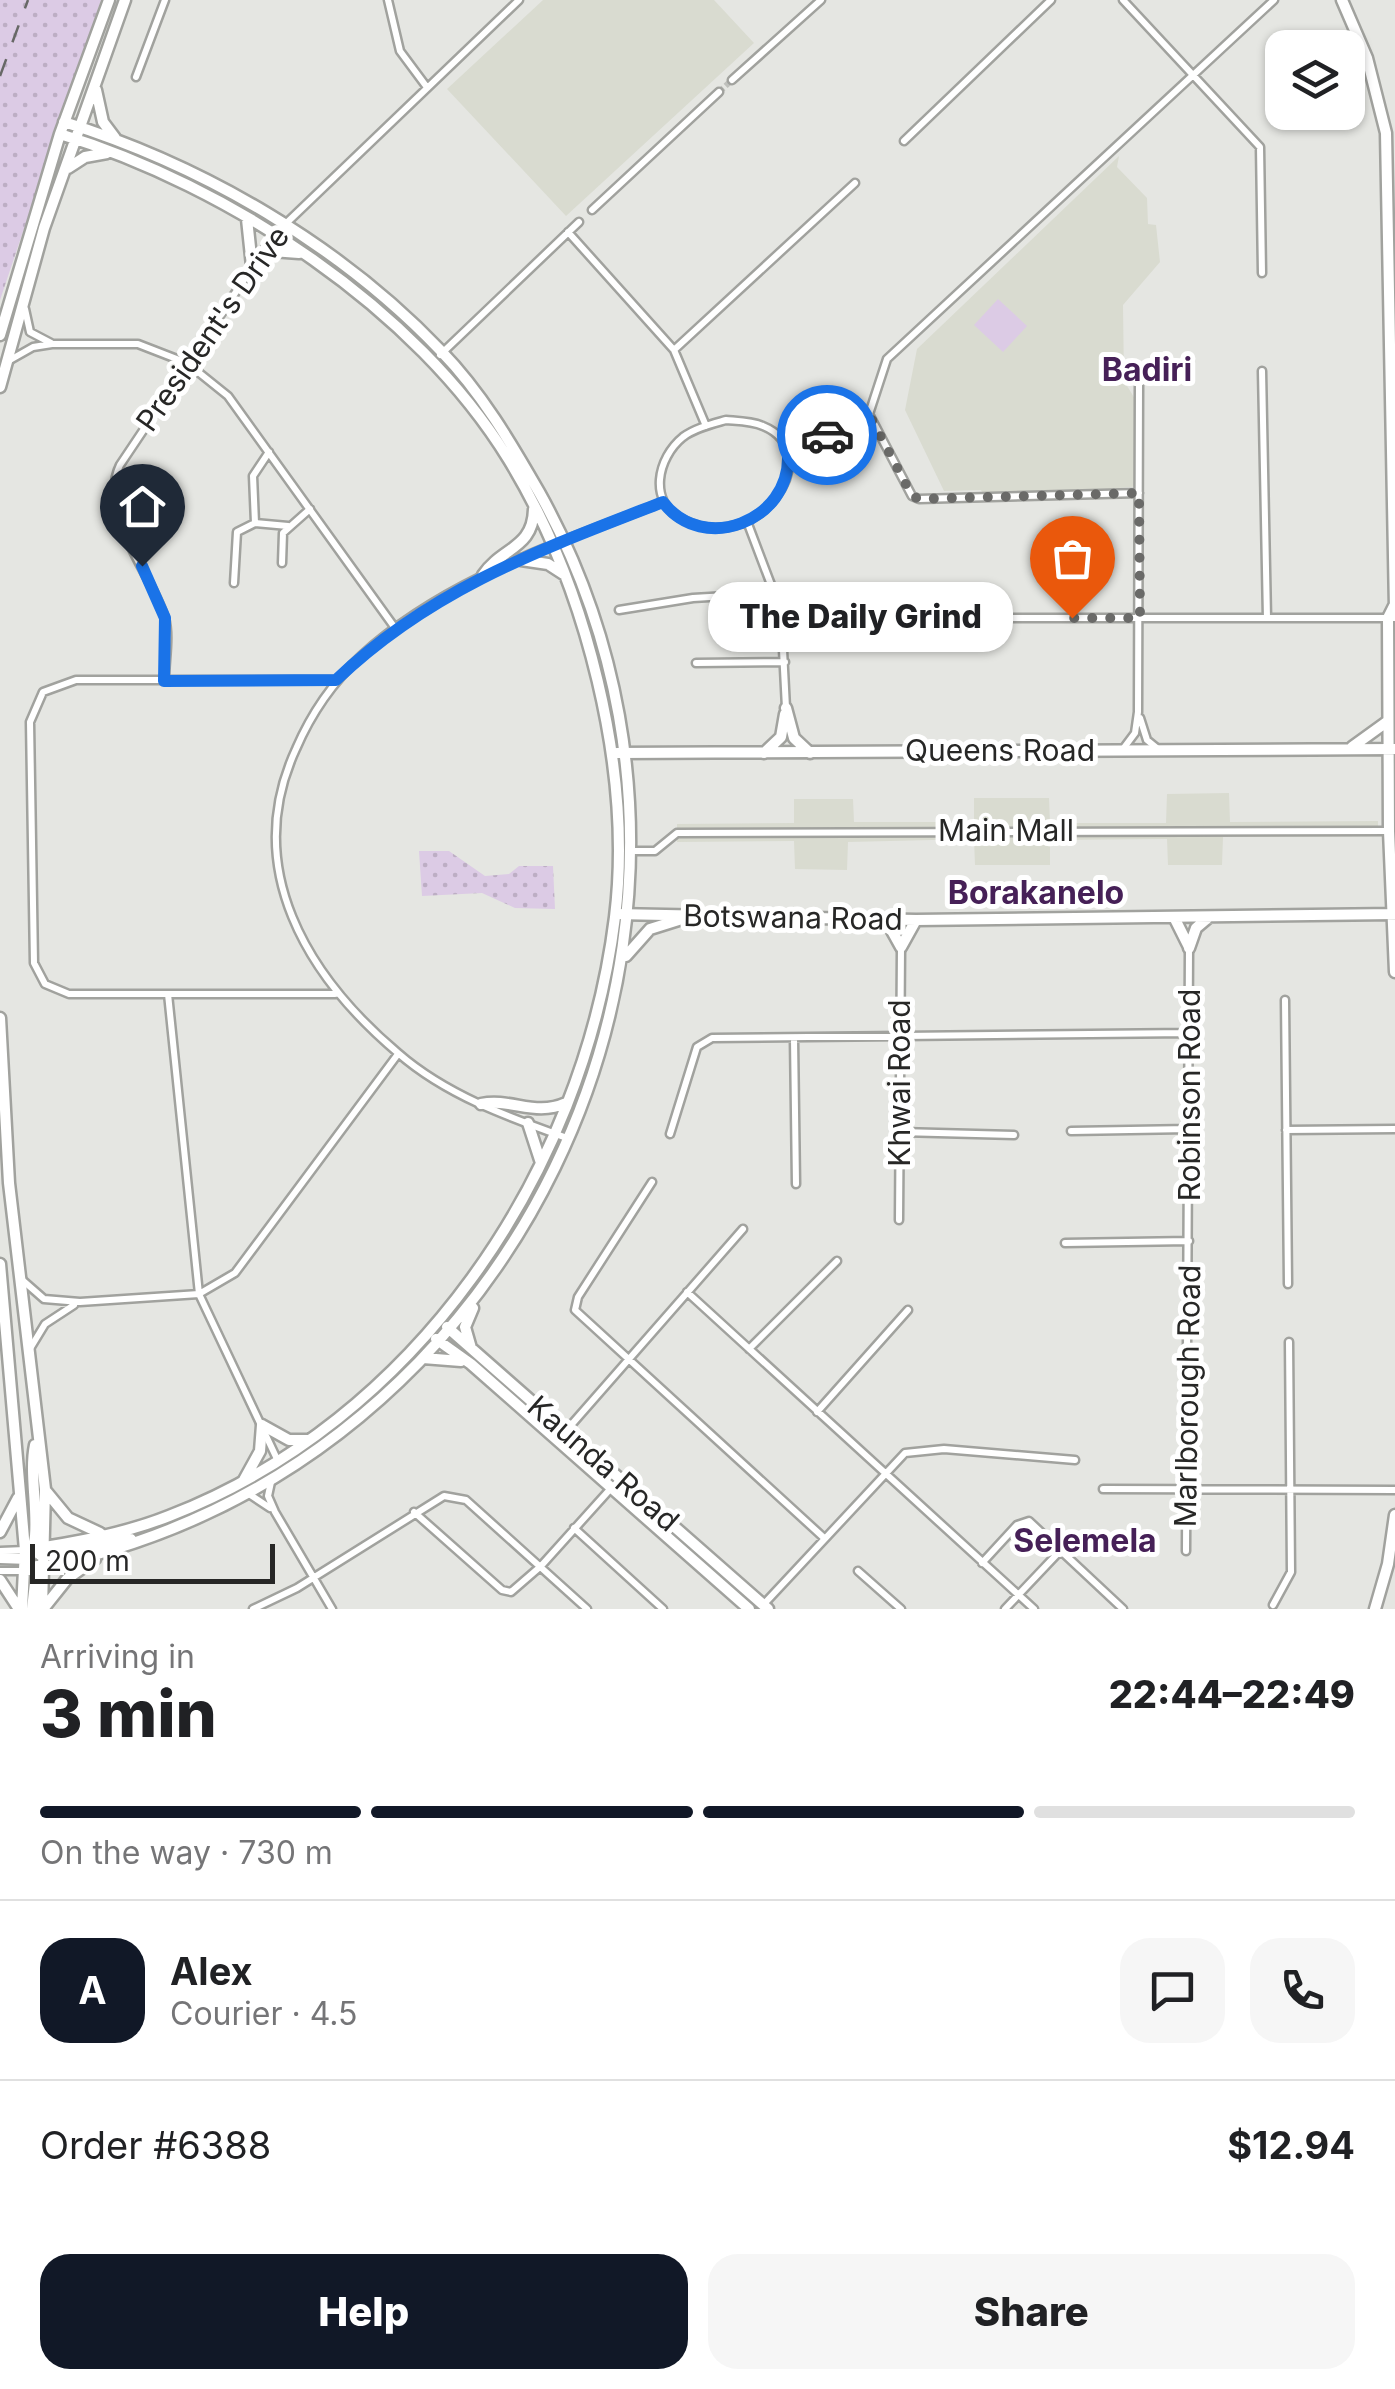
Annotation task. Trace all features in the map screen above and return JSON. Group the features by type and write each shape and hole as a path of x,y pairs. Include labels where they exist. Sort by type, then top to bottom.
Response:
{"main road":[{"path":"0,335 62,128 109,0"},
{"path":"0,386 24,295 125,0"},
{"path":"1342,0 1366,58 1386,133 1393,318 1394,555 1388,831 1395,972"},
{"path":"96,84 99,110 116,140"},
{"path":"62,128 116,140 285,223 372,288 442,352 516,452 565,540 603,644 627,753 630,916 622,962 600,1053 568,1139 542,1192 466,1320 472,1350"},
{"path":"35,1558 175,1514 278,1462 382,1383 429,1332 469,1284 541,1164 586,1046 615,914 611,754 590,644 534,504 478,416 432,363 363,296 305,254 247,219 78,133"},
{"path":"65,170 85,157 113,154"},
{"path":"247,219 252,266"},
{"path":"260,256 272,251 305,254"},
{"path":"483,575 524,544 533,526 534,504"},
{"path":"522,560 548,564 566,576"},
{"path":"786,708 794,738 810,753"},
{"path":"764,753 781,737 786,708"},
{"path":"1351,748 1388,721"},
{"name":"Queens Road","path":"611,754 1392,749"},
{"name":"Botswana Road","path":"615,914 886,920 1393,914"},
{"path":"1174,917 1189,948"},
{"path":"1189,948 1196,928 1210,917"},
{"path":"622,962 640,936 685,918"},
{"path":"886,920 901,946"},
{"path":"901,946 916,920"},
{"path":"0,1018 19,1277 44,1489 32,1609"},
{"path":"481,1104 504,1101 538,1111 566,1103"},
{"path":"528,1123 541,1164"},
{"path":"0,1264 20,1489 42,1609"},
{"path":"0,1555 35,1558 104,1553 204,1518 249,1494 365,1416 439,1342 483,1290"},
{"name":"Kaunda Road","path":"439,1320 612,1488 749,1609"},
{"name":"Kaunda Road","path":"429,1332 620,1478 766,1607"},
{"path":"422,1358 452,1357 471,1364"},
{"path":"243,1481 260,1451 262,1424 289,1440 313,1438"},
{"path":"20,1609 35,1558 31,1462 36,1440"},
{"path":"0,1532 13,1514 20,1489"},
{"path":"44,1489 68,1518 105,1534"},
{"path":"1375,1609 1395,1519"},
{"path":"35,1558 147,1539"},
{"path":"42,1609 67,1580 104,1553"},
{"path":"0,1580 20,1609"}],"street":[{"path":"136,77 165,0"},
{"path":"388,0 400,51 426,86"},
{"name":"President's Drive","path":"164,681 165,618 117,511 114,478 274,235 520,0"},
{"path":"732,80 822,0"},
{"path":"904,142 1050,0"},
{"path":"1123,0 1260,146 1262,273"},
{"path":"788,456 869,414 888,359 1274,0"},
{"path":"592,210 719,92"},
{"path":"674,350 855,183"},
{"path":"432,363 579,222"},
{"path":"568,232 674,350 706,426"},
{"path":"24,295 30,332 52,344"},
{"path":"5,366 24,351 52,344 147,345 187,363 228,396 395,628"},
{"path":"1262,371 1267,618"},
{"path":"1122,750 1135,733 1138,712 1138,384"},
{"path":"869,414 912,496 1139,493"},
{"path":"726,420 764,426 780,437 788,456 787,480 771,506 748,524 691,524 673,514 663,502 659,472 670,450 686,435 706,426 726,420"},
{"path":"255,522 252,476 269,452"},
{"path":"568,1139 481,1104 398,1054 336,994 306,949 283,900 274,837 276,810 291,759 336,680 395,628 483,575 663,502"},
{"path":"282,563 283,533 310,509"},
{"path":"234,583 237,532 255,522 288,526"},
{"path":"748,524 783,620 786,708"},
{"path":"619,610 693,598 776,593"},
{"path":"1004,618 1267,618 1393,613"},
{"path":"783,620 928,617"},
{"path":"696,663 785,662"},
{"path":"336,680 76,680 43,692 30,722 34,963 38,976 70,994 336,994"},
{"path":"1138,712 1144,735 1159,750"},
{"name":"Main Mall","path":"630,851 655,852 677,834 1388,831"},
{"name":"Khwai Road","path":"899,1220 901,946"},
{"name":"Robinson Road","path":"1189,948 1189,1241"},
{"path":"168,994 199,1294 207,1318 284,1473"},
{"path":"1285,1000 1288,1284"},
{"path":"670,1134 702,1042 1190,1032"},
{"path":"794,1039 796,1184"},
{"path":"19,1277 44,1299 80,1302 199,1294 235,1273 398,1054"},
{"path":"1072,1131 1188,1129"},
{"path":"1286,1130 1395,1130"},
{"path":"900,1132 1014,1134"},
{"path":"652,1182 576,1304 578,1315 823,1536"},
{"path":"561,1436 743,1229"},
{"path":"1064,1243 1189,1241"},
{"name":"Marlborough Road","path":"1186,1551 1189,1241"},
{"path":"749,1350 836,1261"},
{"path":"687,1292 1034,1609"},
{"path":"27,1360 44,1324 80,1302"},
{"path":"817,1412 908,1310"},
{"path":"1273,1605 1291,1572 1290,1342"},
{"path":"766,1607 823,1536 905,1452 924,1448 1075,1460"},
{"path":"414,1512 506,1592 519,1588 541,1566 620,1478"},
{"path":"270,1482 268,1496 274,1512 332,1609"},
{"path":"1103,1490 1395,1490"},
{"path":"249,1494 274,1512"},
{"path":"253,1609 313,1578 435,1498 462,1498 588,1609"},
{"path":"982,1563 1022,1521 1035,1524 1123,1609"},
{"path":"574,1528 664,1609"},
{"path":"1006,1609 1060,1550"},
{"path":"0,1570 35,1558"},
{"path":"858,1571 901,1609"}],"shaded area":[{"path":"0,0 101,0 0,300"},
{"path":"543,0 714,0 754,43 566,216 447,89"},
{"path":"1119,156 1117,167 1147,198 1148,224 1156,225 1160,262 1123,305 1124,381 1140,407 1141,486 986,500 981,490 944,491 905,410 917,349"},
{"path":"998,299 1027,326 1003,352 974,325"},
{"path":"1229,793 1230,822 1378,821 1378,836 1223,837 1222,865 1168,865 1167,839 1050,840 1050,865 975,865 974,839 848,842 847,870 795,869 794,841 677,842 677,824 794,823 794,799 853,799 854,822 974,822 974,798 1049,798 1050,823 1166,823 1167,794"},
{"path":"419,851 449,851 485,876 509,874 519,866 553,866 555,909 515,908 482,893 422,896"}],"tunnel":[{"path":"719,92 732,80"}],"railway":[{"path":"0,76 28,0"}],"way so far":[{"path":"827,435 869,414 912,496 919,499 1139,493 1140,618 1072,618"}],"place":[{"name":"The Daily Grind","path":"1072,618"}],"district":[{"name":"Badiri","path":"1147,370"},
{"name":"Borakanelo","path":"1036,893"},
{"name":"Selemela","path":"1085,1541"}],"route":[{"path":"142,566 165,618 164,681 336,680 395,628 433,602 483,575 663,502 673,514 691,524 748,524 771,506 787,480 788,456 827,435"}]}
